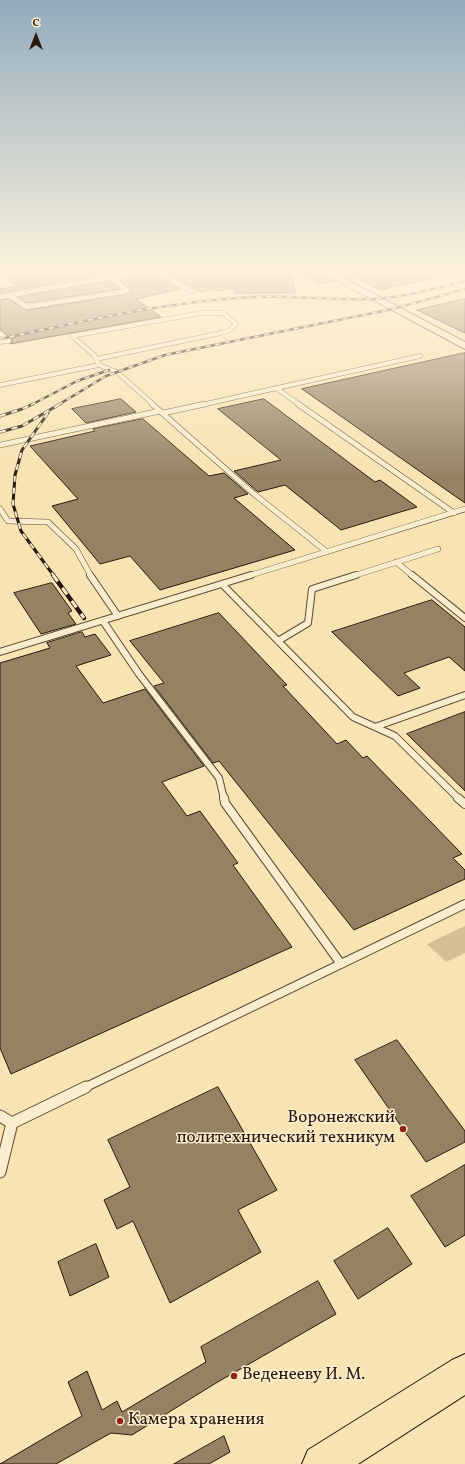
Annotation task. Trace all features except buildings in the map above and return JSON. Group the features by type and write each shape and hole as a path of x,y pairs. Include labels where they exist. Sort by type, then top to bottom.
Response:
{"main road":[{"path":"322,1464 465,1373"}],"street":[{"path":"454,340 465,346"}],"lane":[{"path":"0,342 8,340"},
{"path":"77,340 94,355 99,365"},
{"path":"96,359 186,340"},
{"path":"0,445 276,388 420,356"},
{"path":"0,385 99,365 117,372 254,494 327,552"},
{"path":"276,388 454,512"},
{"path":"0,509 8,521 48,522 76,549 96,585 118,616"},
{"path":"0,652 454,512 465,510"},
{"path":"278,641 308,624 312,589 438,549"},
{"path":"396,562 465,618"},
{"path":"222,584 353,717 395,736 465,804"},
{"path":"103,621 139,674 219,778 225,803 340,964"},
{"path":"375,727 465,695"},
{"path":"12,1123 465,904"},
{"path":"0,1116 12,1123"},
{"path":"0,1172 12,1123"}],"shaded area":[{"path":"465,926 465,953 446,962 427,944"}],"railway":[{"path":"58,405 106,376 165,355 238,340"},
{"path":"32,404 77,381 109,370"},
{"path":"0,416 32,404"},
{"path":"0,432 22,426 60,404"},
{"path":"48,413 22,450 15,475 13,504 21,531 54,576"},
{"path":"53,575 84,618"}],"place":[{"name":"Воронежский политехнический техникум","path":"403,1129"},
{"name":"Веденееву И. М.","path":"234,1376"},
{"name":"Камера хранения","path":"120,1421"}]}
